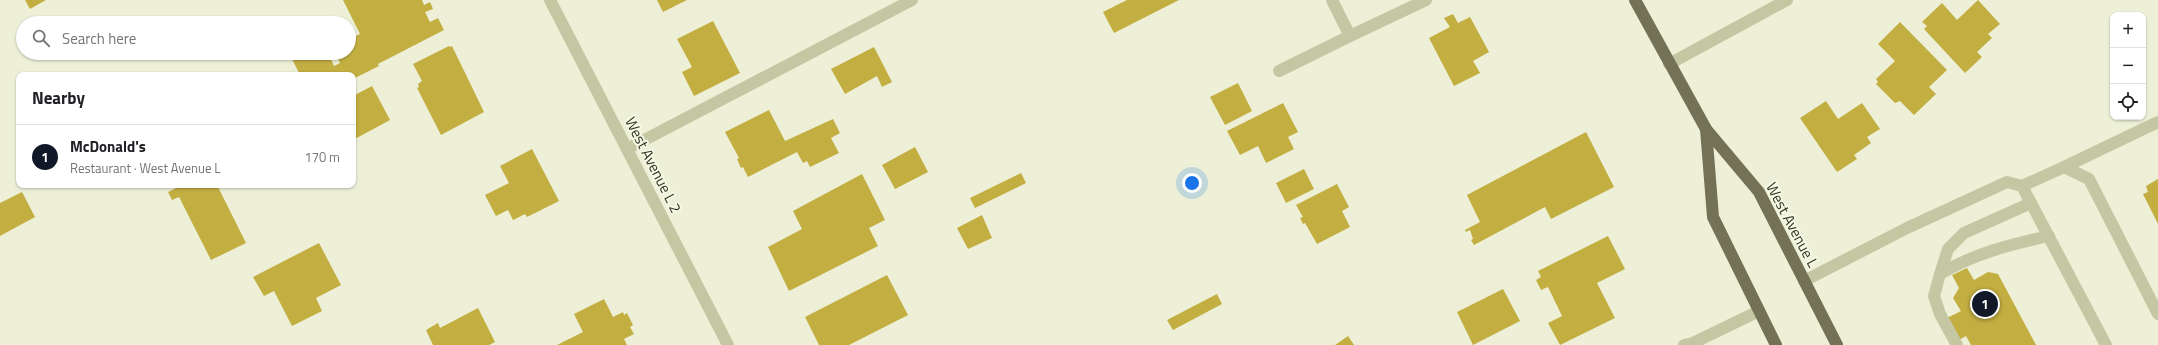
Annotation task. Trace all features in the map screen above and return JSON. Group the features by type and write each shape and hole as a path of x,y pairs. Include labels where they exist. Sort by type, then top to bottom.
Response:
{"main road":[{"name":"West Avenue L","path":"1635,0 1706,129 1759,192 1837,345"},
{"name":"West Avenue L","path":"1706,129 1713,217 1776,345"}],"street":[{"name":"West Avenue L 2","path":"550,0 728,345"},
{"path":"626,149 912,0"},
{"path":"1332,0 1350,36"},
{"path":"1279,71 1426,0"},
{"path":"1669,64 1787,0"},
{"path":"1804,281 1907,228 2007,182 2022,186 2158,122"},
{"path":"2064,167 2089,179 2158,314"},
{"path":"2022,186 2106,345"},
{"path":"1957,345 1940,314 1934,296 1948,249 1964,233 2031,203"},
{"path":"1940,274 1962,260 1995,248 2049,236"},
{"path":"1684,345 1693,343 1759,311"}],"building":[{"path":"25,0 46,0 30,9"},
{"path":"343,0 422,0 424,5 430,2 433,9 425,12 430,22 438,18 444,30 378,64 379,66 356,78 356,72 298,72 292,60 331,60 334,66 340,63 338,60 356,60 356,36 360,34 356,26 356,16 351,16"},
{"path":"657,0 687,0 663,12"},
{"path":"1127,0 1179,0 1114,33 1103,12"},
{"path":"1978,0 2000,24 1988,34 1992,38 1977,52 1982,57 1965,73 1924,29 1927,26 1922,22 1942,3 1957,20"},
{"path":"1453,14 1458,23 1470,17 1489,52 1473,61 1480,73 1454,86 1429,38 1450,27 1444,18"},
{"path":"713,21 740,73 694,96 682,72 692,67 677,39"},
{"path":"1900,22 1947,70 1929,87 1936,94 1914,115 1900,101 1895,103 1876,84 1878,82 1876,79 1895,61 1878,44"},
{"path":"449,46 452,46 484,112 441,135 417,88 419,87 418,84 422,81 413,64"},
{"path":"874,47 892,82 882,87 877,76 845,94 831,69"},
{"path":"1238,83 1252,111 1225,125 1210,97"},
{"path":"372,86 390,120 356,138 356,94"},
{"path":"1826,101 1838,119 1862,103 1880,129 1867,137 1871,143 1854,155 1857,159 1837,172 1800,118"},
{"path":"1283,103 1298,132 1288,137 1294,149 1266,163 1258,146 1240,155 1227,131"},
{"path":"769,110 785,141 833,119 840,133 831,138 839,153 810,167 807,161 803,163 797,152 748,177 743,167 741,168 737,159 739,158 725,132"},
{"path":"1586,132 1614,187 1551,219 1545,207 1474,245 1471,240 1473,239 1470,230 1466,232 1465,230 1480,222 1467,195"},
{"path":"915,147 928,172 895,189 882,165"},
{"path":"532,149 559,201 527,217 525,214 513,220 508,210 496,216 485,195 509,183 500,166"},
{"path":"1304,169 1314,189 1286,203 1276,183"},
{"path":"1021,173 1026,183 975,208 970,198"},
{"path":"862,174 885,220 869,228 878,246 789,291 768,247 802,229 793,211"},
{"path":"2158,179 2158,224 2143,194 2148,192 2146,186"},
{"path":"1337,184 1349,207 1342,211 1350,227 1317,244 1305,223 1303,224 1300,218 1303,217 1296,205"},
{"path":"176,188 218,188 246,243 211,260 179,197 172,200 168,192"},
{"path":"22,192 35,217 0,236 0,203"},
{"path":"982,215 992,238 968,249 957,228"},
{"path":"1608,236 1625,269 1597,283 1615,318 1560,345 1548,323 1562,316 1548,287 1541,290 1536,280 1541,277 1538,271"},
{"path":"319,243 341,285 316,298 322,311 292,326 274,291 264,296 253,277"},
{"path":"1967,268 1974,280 1988,272 1998,274 2036,345 1971,345 1966,336 1959,340 1947,318 1961,311 1953,298 1959,288 1952,275"},
{"path":"887,275 908,315 849,345 819,345 805,317"},
{"path":"1503,289 1520,321 1473,345 1457,312"},
{"path":"1217,294 1222,304 1173,330 1167,320"},
{"path":"604,299 613,317 623,312 624,315 627,313 633,325 630,327 634,334 624,339 627,345 557,345 583,332 574,314"},
{"path":"478,308 495,342 489,345 433,345 426,330 438,323 440,328"},
{"path":"1348,336 1354,345 1335,345"}],"place":[{"name":"McDonald's","path":"1985,304"}]}
